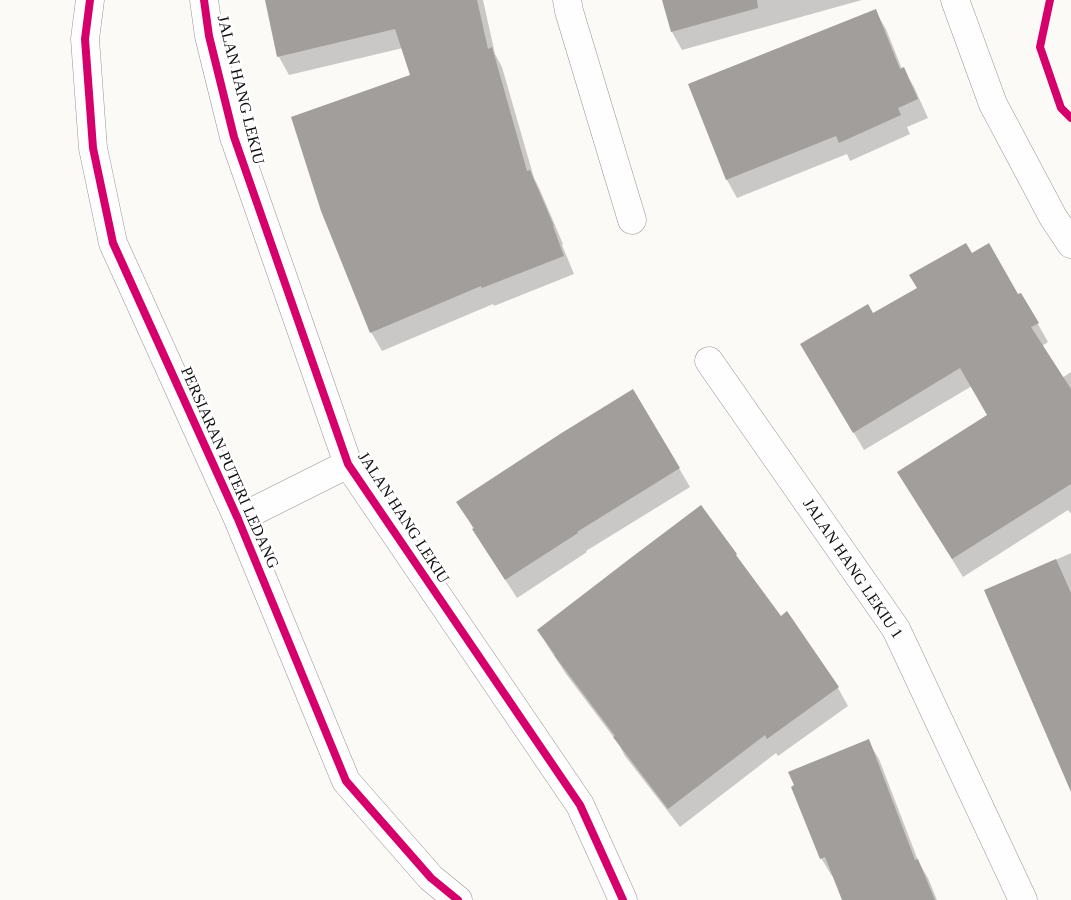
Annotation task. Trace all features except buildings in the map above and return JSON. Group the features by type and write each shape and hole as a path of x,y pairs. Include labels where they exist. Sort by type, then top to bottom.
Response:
{"street":[{"name":"PERSIARAN PUTERI LEDANG","path":"90,0 85,39 93,148 113,243 238,519 346,781 431,878 458,900"},
{"name":"JALAN HANG LEKIU","path":"204,0 209,36 234,137 348,464 580,805 623,900"},
{"path":"567,0 632,220"},
{"path":"955,0 993,104 1052,217 1071,244"},
{"name":"JALAN HANG LEKIU 1","path":"709,361 896,629 1023,900"},
{"path":"238,519 348,464"}],"cycle path":[{"path":"90,0 85,39 93,148 113,243 238,519 346,781 431,878 458,900"},
{"path":"204,0 209,36 234,137 348,464 580,805 623,900"},
{"path":"1050,0 1040,47 1061,108 1071,118"}]}
